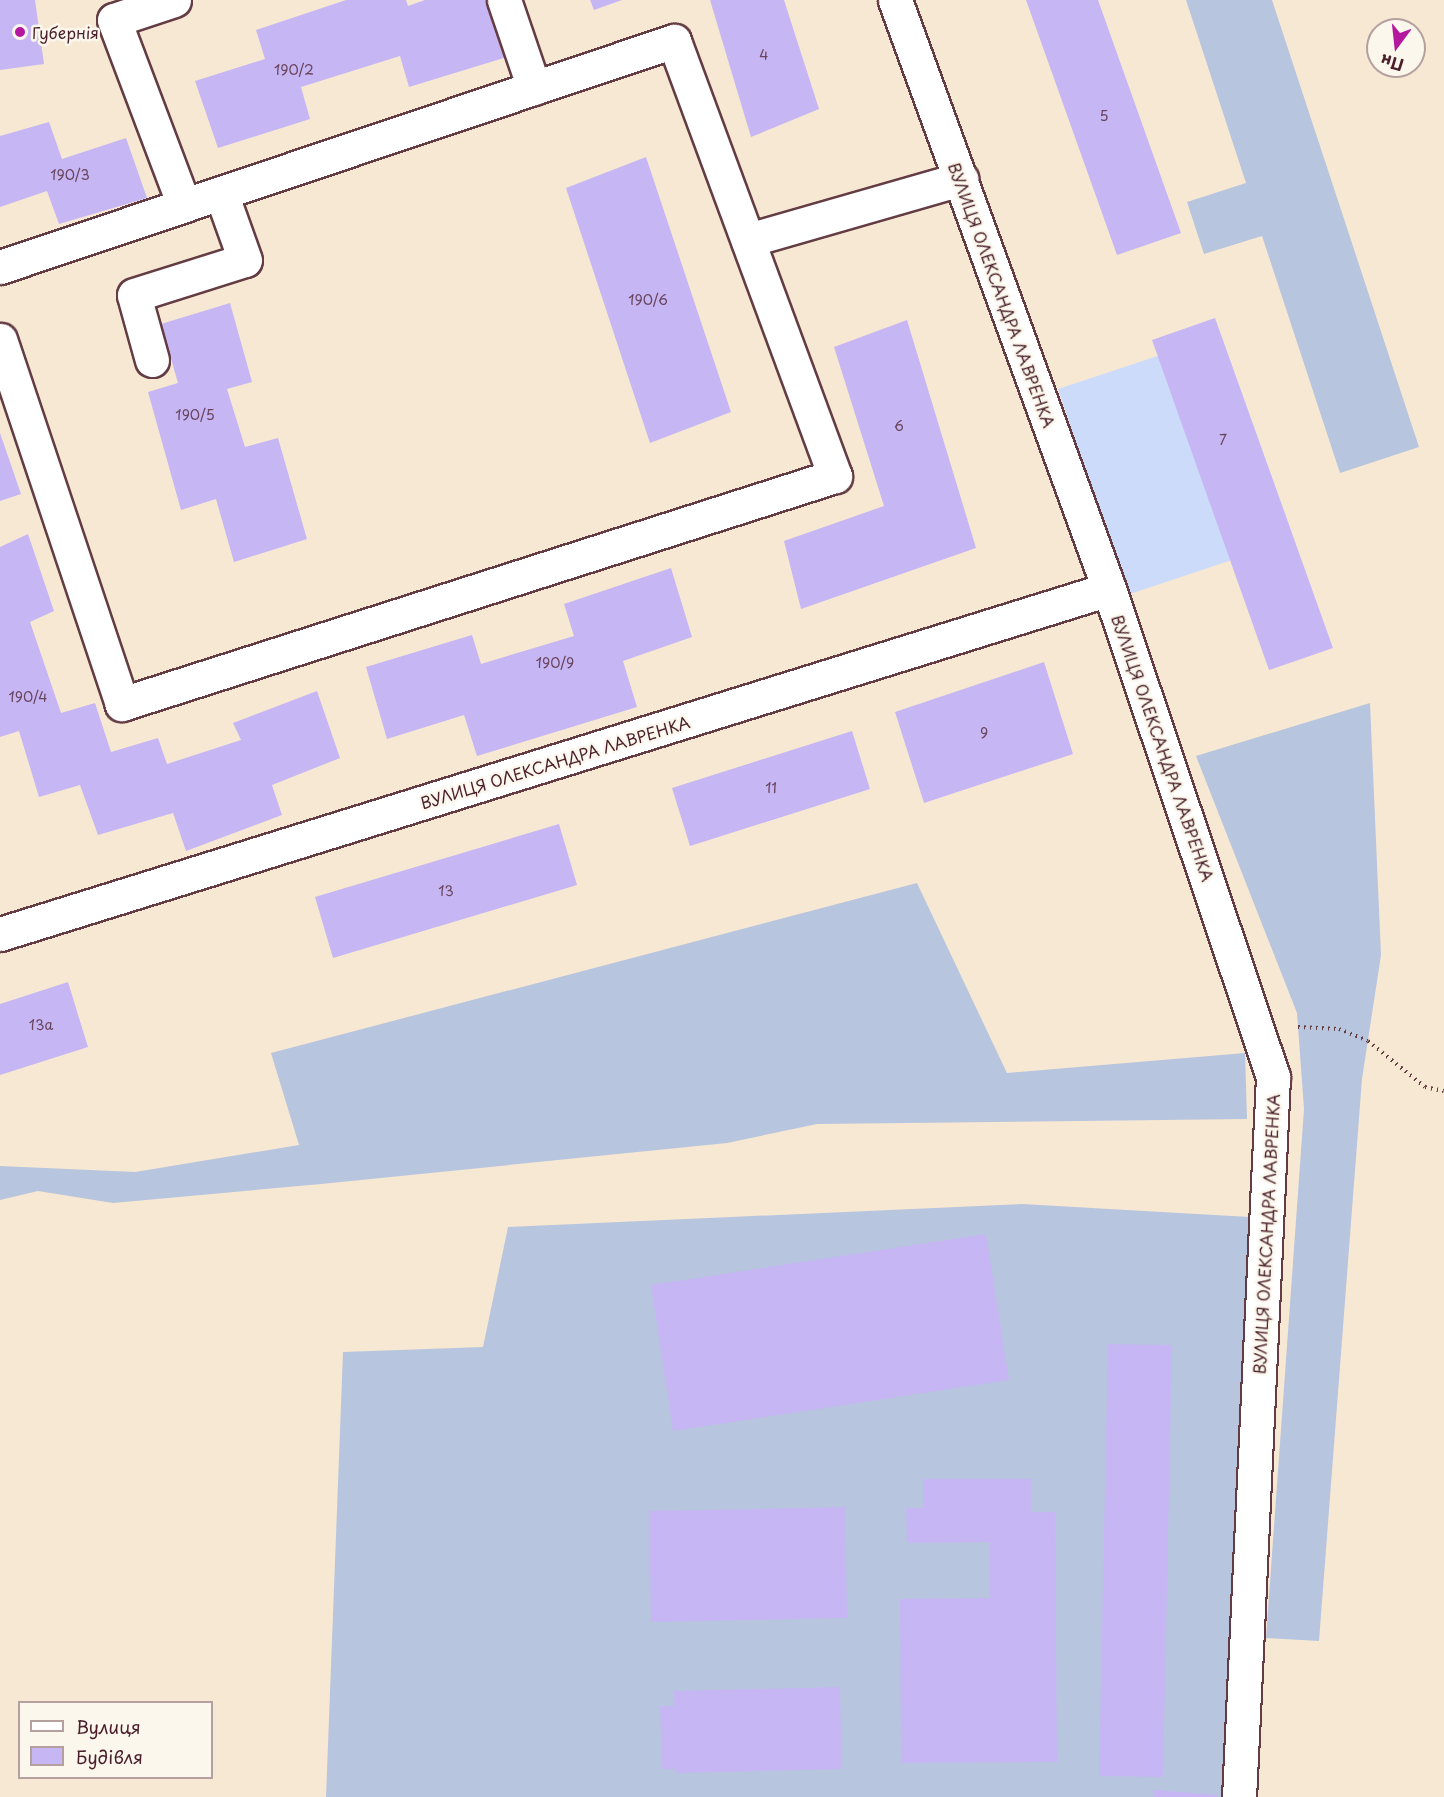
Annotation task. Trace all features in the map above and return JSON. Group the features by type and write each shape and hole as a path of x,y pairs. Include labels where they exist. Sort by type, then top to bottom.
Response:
{"street":[{"path":"174,0 114,20 184,205"},
{"path":"504,0 534,88"},
{"name":"ВУЛИЦЯ ОЛЕКСАНДРА ЛАВРЕНКА","path":"895,0 1109,589 1273,1077 1239,1797"},
{"path":"0,267 674,41 835,476 122,704 0,340"},
{"path":"748,240 961,179"},
{"path":"152,360 134,295 245,260 221,193"},
{"name":"ВУЛИЦЯ ОЛЕКСАНДРА ЛАВРЕНКА","path":"0,934 1109,589"}],"path":[{"path":"1298,1027 1339,1029 1368,1041 1425,1086 1444,1091"}],"shaded area":[{"path":"1186,0 1272,0 1419,447 1340,473 1262,236 1204,254 1187,202 1246,183"},
{"path":"1221,335 1294,539 1127,595 1058,389"},
{"path":"1370,703 1381,955 1362,1079 1319,1641 1266,1638 1304,1109 1297,1013 1196,756"},
{"path":"917,883 1007,1073 1245,1053 1247,1119 817,1124 727,1143 321,1184 113,1203 38,1191 0,1200 0,1166 135,1172 299,1145 271,1053"},
{"path":"1022,1204 1267,1218 1239,1797 326,1797 343,1352 483,1347 508,1227"}],"building":[{"name":"Губернія","path":"0,0 35,0 44,64 0,70"},
{"path":"346,0 406,0 408,6 425,0 491,0 507,57 409,87 400,56 301,87 310,119 218,148 195,81 265,59 256,30"},
{"path":"590,0 622,0 594,10"},
{"path":"710,0 784,0 819,109 751,137"},
{"path":"1026,0 1098,0 1181,233 1117,255"},
{"path":"49,122 62,159 126,138 147,198 59,224 47,191 0,207 0,136"},
{"path":"646,157 731,412 650,443 566,188"},
{"path":"230,303 252,382 227,389 245,447 278,438 307,539 234,562 216,499 181,510 148,392 178,383 161,324"},
{"path":"1215,318 1333,648 1269,670 1152,340"},
{"path":"907,320 976,548 801,609 784,541 884,506 834,347"},
{"path":"0,433 21,494 0,501"},
{"path":"28,534 54,611 30,622 61,713 95,703 111,752 158,738 167,764 241,740 233,723 317,691 340,758 272,785 282,815 186,851 173,813 98,835 80,785 39,797 19,731 0,737 0,547"},
{"path":"671,568 692,637 623,661 637,707 477,756 464,715 387,739 366,667 472,635 481,664 574,636 564,604"},
{"path":"1044,662 1073,754 924,803 895,712"},
{"path":"852,731 870,789 690,846 672,788"},
{"path":"559,824 577,885 333,958 315,897"},
{"path":"68,982 88,1047 0,1075 0,1004"},
{"path":"986,1234 1009,1380 673,1431 651,1285"},
{"path":"1108,1344 1172,1345 1163,1777 1099,1776"},
{"path":"923,1479 1031,1479 1031,1512 1055,1512 1057,1762 901,1763 900,1599 989,1598 989,1542 907,1543 906,1508 923,1508"},
{"path":"845,1507 847,1618 651,1622 649,1511"},
{"path":"840,1687 842,1769 676,1773 675,1769 662,1769 660,1706 674,1706 674,1691"},
{"path":"1153,1790 1218,1795 1217,1797 1153,1797"}],"place":[{"name":"Губернія","path":"20,32"}]}
